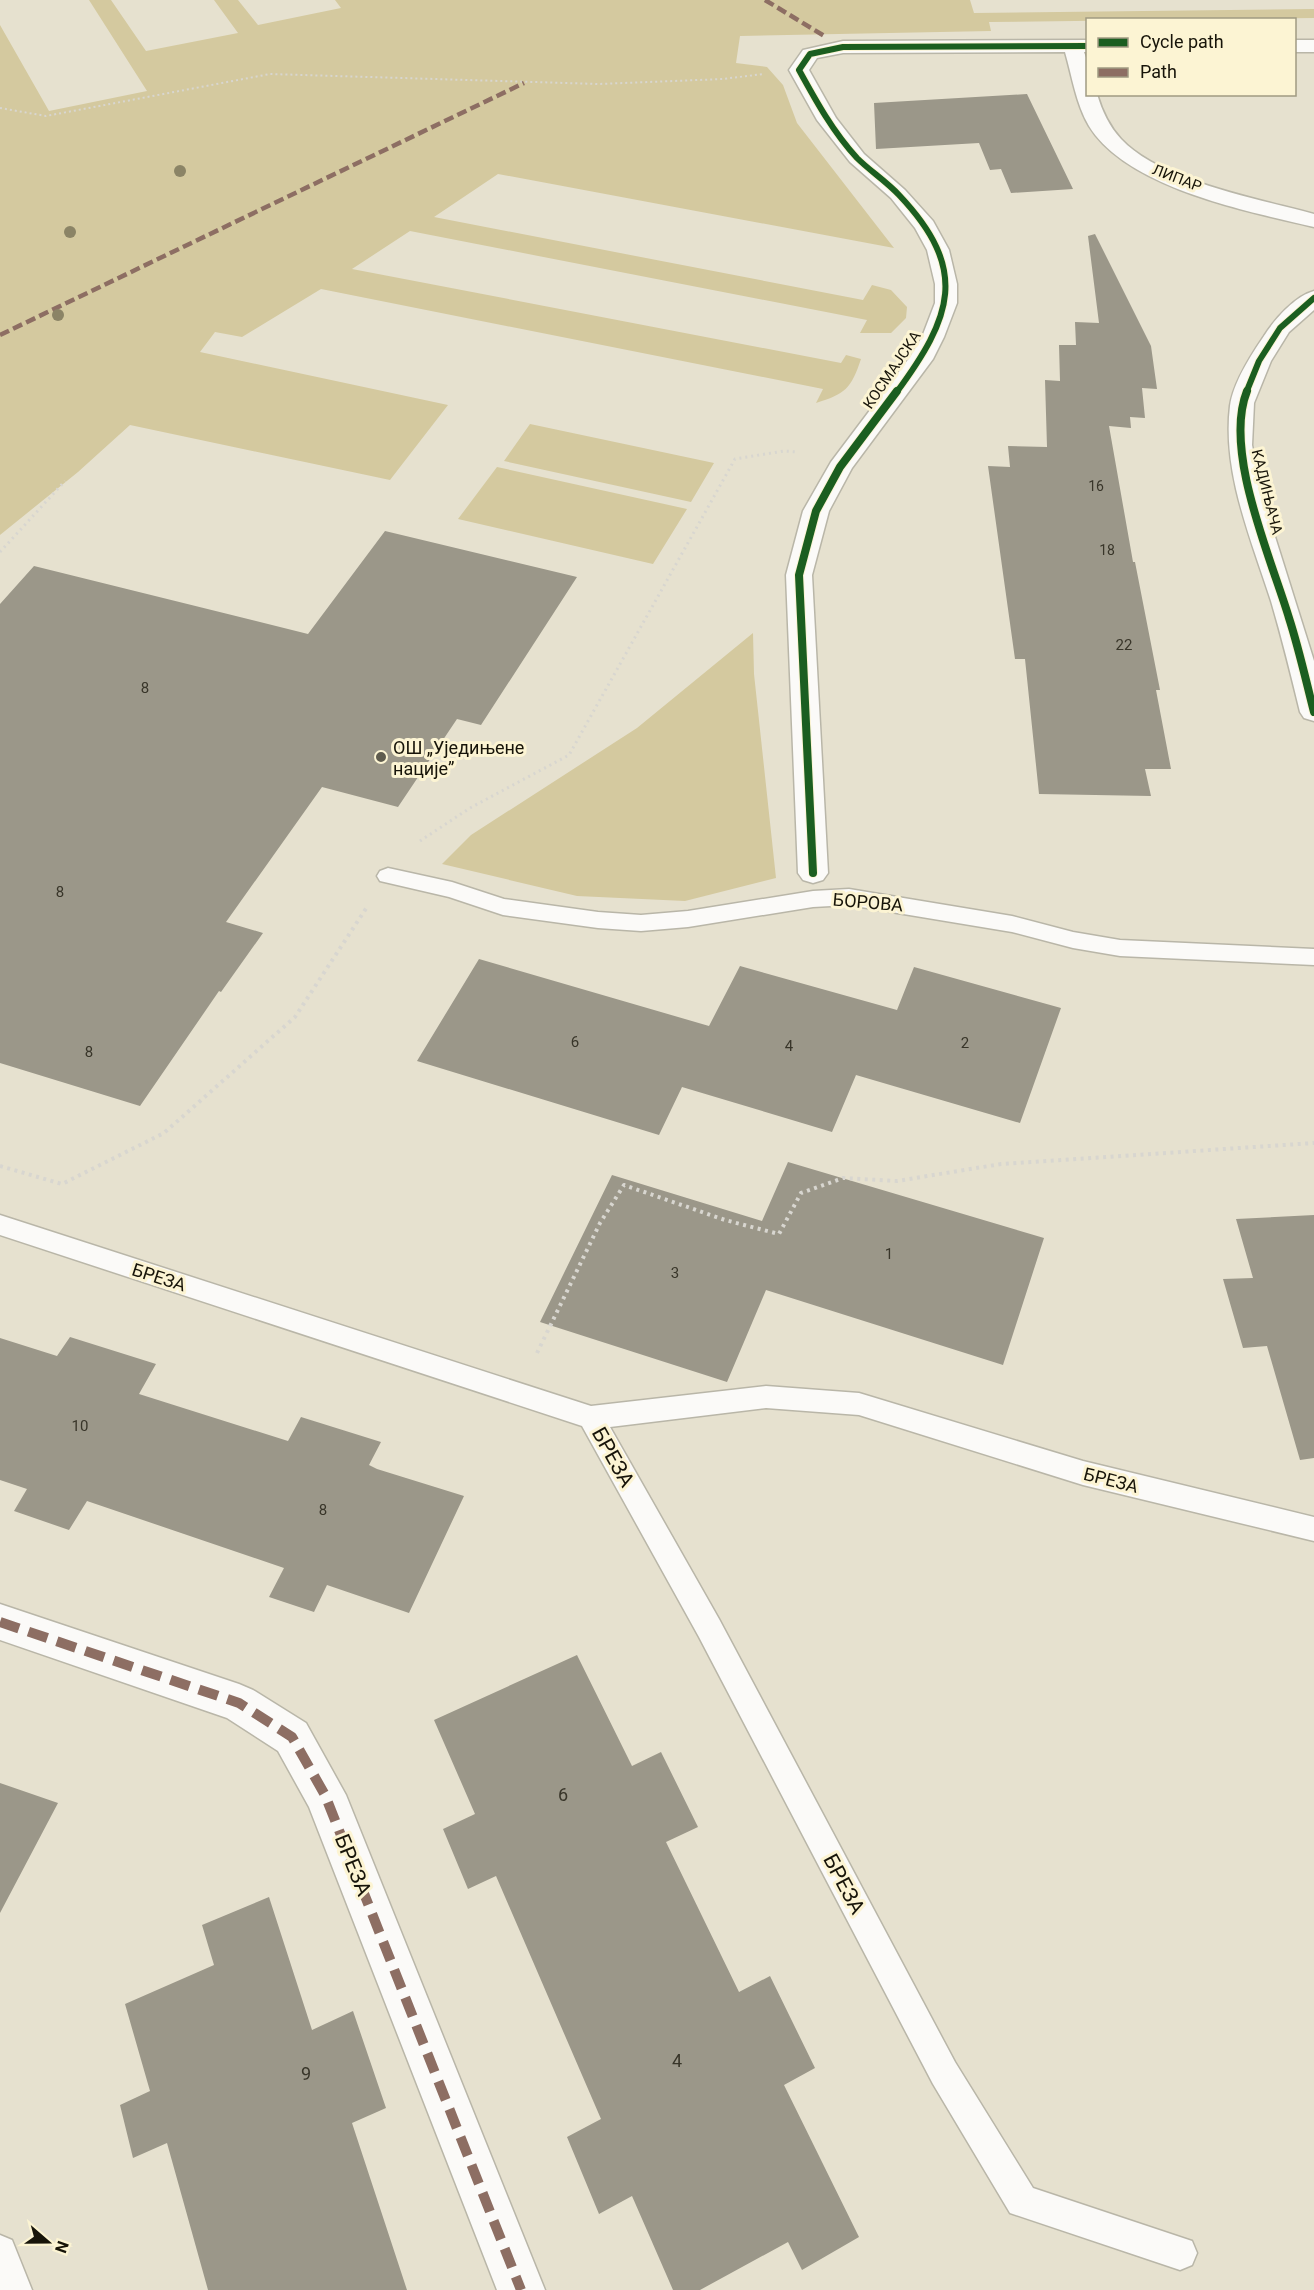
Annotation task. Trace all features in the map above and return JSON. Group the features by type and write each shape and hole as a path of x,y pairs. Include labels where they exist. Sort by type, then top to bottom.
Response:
{"street":[{"name":"ЛИПАР","path":"1080,46 1086,81"},
{"name":"КОСМАЈСКА","path":"813,873 799,575 816,511 840,467 921,359 933,337 946,303 946,284 938,250 925,226 898,194 857,158 827,120 799,70 803,61 810,54 843,47 1080,46"},
{"path":"1296,46 1314,46"},
{"name":"ЛИПАР","path":"1088,96 1090,105 1101,127 1115,144 1136,160 1177,182 1314,220"},
{"name":"КАДИЊАЧА","path":"1314,298 1280,328 1259,362 1242,403 1240,446 1249,492 1302,621 1314,712"},
{"name":"БРЕЗА","path":"0,1622 239,1703 292,1737 325,1795 521,2290"}],"lane":[{"name":"БОРОВА","path":"388,876 452,890 503,907 597,920 641,923 688,919 813,899 849,897 1012,924 1073,940 1120,948 1314,957"},
{"name":"БРЕЗА","path":"0,1225 591,1418 765,1397 859,1404 1083,1473 1314,1529"},
{"name":"БРЕЗА","path":"591,1418 709,1628 944,2073 1022,2201 1180,2253"},
{"path":"0,2252 15,2290"}],"path":[{"path":"0,108 46,116 270,74 599,84 723,79 767,74"},
{"path":"0,1166 62,1184 164,1133 295,1017 388,876 422,840 470,808 569,755 735,459 784,451 848,458"},
{"path":"0,552 65,481"},
{"path":"517,1394 600,1223 624,1185 725,1220 779,1234 801,1193 843,1178 897,1181 1001,1164 1314,1143"}],"shaded area":[{"path":"89,0 111,0 146,51 238,33 214,0 238,0 258,25 341,8 335,0 970,0 974,13 1314,9 1314,18 1086,18 1086,21 989,22 991,31 740,36 736,63 767,67 783,85 797,123 894,248 498,174 434,217 863,300 872,285 891,290 907,307 906,318 891,333 860,333 867,320 410,231 352,269 841,363 846,355 861,359 846,389 834,397 816,403 823,389 321,289 242,337 215,332 200,352 448,405 390,480 130,425 78,472 0,535 0,25 49,111 147,91"},
{"path":"530,424 714,463 691,502 504,461"},
{"path":"497,467 687,509 653,564 458,519"},
{"path":"753,633 754,674 776,878 685,901 577,896 442,864 471,835 637,728"}],"building":[{"path":"1027,94 1073,189 1011,193 1001,169 990,170 979,143 876,149 874,103"},
{"path":"1095,234 1151,346 1157,389 1142,388 1145,418 1130,417 1131,428 1109,426 1133,562 1135,562 1160,690 1156,690 1171,769 1145,769 1151,796 1039,794 1025,659 1015,659 988,466 1010,467 1008,446 1047,447 1045,380 1060,381 1059,345 1076,345 1075,322 1099,323 1088,236"},
{"path":"385,531 577,577 481,725 457,719 398,807 322,787 226,922 263,933 221,992 219,991 140,1106 0,1063 0,604 34,566 308,634"},
{"path":"479,959 709,1026 740,966 897,1010 914,967 1061,1008 1020,1123 856,1075 832,1132 682,1087 659,1135 417,1061"},
{"path":"788,1162 1044,1238 1003,1365 766,1290 727,1382 540,1322 612,1175 762,1221"},
{"path":"1314,1215 1314,1458 1300,1460 1267,1346 1243,1348 1223,1279 1253,1278 1236,1219"},
{"path":"70,1337 156,1364 139,1394 288,1441 301,1417 381,1442 369,1465 464,1496 409,1613 327,1585 314,1612 269,1597 284,1568 87,1501 69,1530 14,1511 27,1489 0,1480 0,1338 57,1356"},
{"path":"577,1655 632,1766 661,1752 698,1827 666,1842 739,1992 770,1976 815,2068 784,2085 859,2237 802,2270 788,2242 700,2290 673,2290 632,2196 599,2214 567,2137 601,2119 496,1876 468,1889 443,1829 475,1814 434,1720"},
{"path":"0,1783 58,1803 0,1913"},
{"path":"269,1897 312,2030 353,2011 386,2108 352,2123 407,2290 208,2290 167,2143 133,2158 120,2105 150,2091 125,2004 214,1965 202,1925"}],"marked path":[{"path":"765,0 826,37"},
{"path":"0,335 524,83"},
{"path":"0,1622 239,1703 292,1737 325,1795 521,2290"}],"cycle path":[{"path":"813,873 799,575 816,511 840,467 921,359 933,337 946,303 946,284 938,250 925,226 898,194 857,158 827,120 799,70 810,54 843,47 1086,46"},
{"path":"1314,298 1280,328 1259,361 1242,403 1240,445 1249,492 1290,621 1314,712"}],"place":[{"name":"ОШ „Уједињене нације”","path":"381,757"}]}
